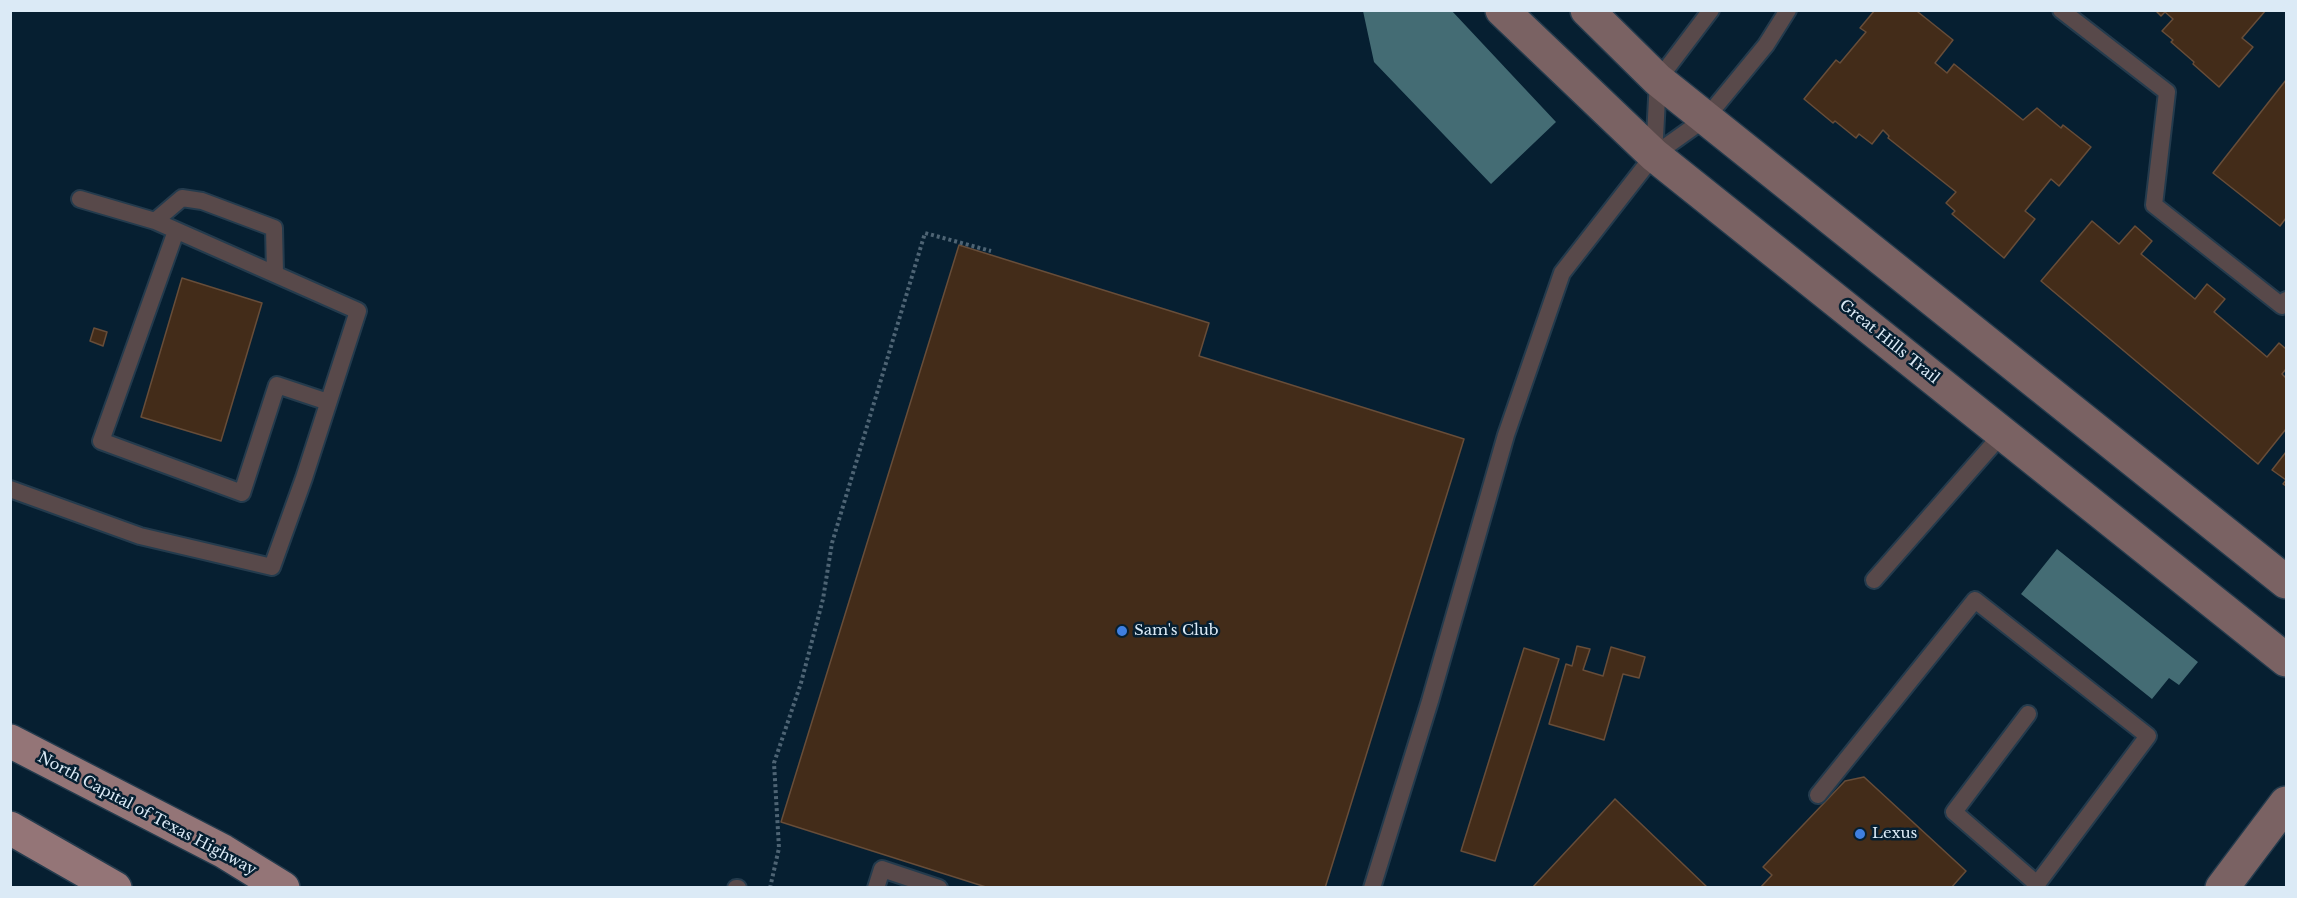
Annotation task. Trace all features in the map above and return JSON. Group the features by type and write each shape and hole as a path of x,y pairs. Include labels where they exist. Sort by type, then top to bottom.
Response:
{"main road":[{"name":"North Capital of Texas Highway","path":"10,741 224,851 283,888"},
{"path":"10,828 116,888"}],"street":[{"name":"Great Hills Trail","path":"1502,10 1654,155 2286,660"},
{"path":"1587,10 1658,80 2286,582"},
{"path":"2222,888 2286,803"}],"lane":[{"path":"1654,155 1658,80 1711,10"},
{"path":"1371,888 1430,701 1506,435 1562,273 1654,155 1706,118 1767,45 1788,10"},
{"path":"2061,10 2168,92 2154,205 2285,305"},
{"path":"155,221 182,198 202,201 274,228 275,273"},
{"path":"10,489 140,536 272,567 358,311 155,221 80,199"},
{"path":"176,231 101,441 242,493 277,385 328,402"},
{"path":"1874,579 2003,434"},
{"path":"1818,795 1975,600 2148,736 2037,886 1954,812 2028,714"},
{"path":"876,888 882,869 939,888"}],"path":[{"path":"770,888 779,848 774,763 801,683 823,599 832,543 925,233 991,251"}],"shaded area":[{"path":"1363,11 1452,11 1556,122 1491,184 1374,62"},
{"path":"2057,549 2198,662 2179,685 2169,678 2152,699 2021,594"}],"building":[{"path":"1875,10 1920,10 1918,12 1953,40 1935,63 1947,73 1954,64 2023,120 2037,108 2061,128 2063,125 2091,147 2059,186 2051,179 2025,211 2035,219 2004,258 1952,214 1955,211 1946,203 1956,192 1888,138 1889,136 1883,130 1872,144 1859,134 1856,138 1835,121 1833,123 1804,99 1836,60 1840,63 1866,32 1860,28"},
{"path":"2155,10 2266,10 2242,38 2253,47 2219,87 2171,42 2173,40 2162,31 2173,19 2165,12 2161,16"},
{"path":"2286,80 2286,218 2280,226 2213,173"},
{"path":"2092,221 2119,244 2135,226 2152,241 2141,254 2195,299 2207,284 2225,299 2214,312 2267,357 2279,343 2286,349 2286,369 2282,374 2286,378 2286,429 2258,464 2041,281"},
{"name":"Sam's Club","path":"959,245 1209,323 1199,356 1464,439 1325,888 989,888 781,822"},
{"path":"182,278 262,303 221,441 141,417"},
{"path":"94,328 107,332 103,346 90,341"},
{"path":"2286,452 2286,480 2272,470"},
{"path":"1577,646 1590,649 1583,670 1603,676 1611,647 1645,657 1639,678 1623,674 1604,740 1549,724 1566,664 1572,666"},
{"path":"1524,648 1559,659 1495,861 1461,851"},
{"name":"Lexus","path":"1864,777 1966,871 1951,888 1760,888 1772,875 1763,867 1845,781"},
{"path":"1615,799 1708,888 1532,888"}],"place":[{"name":"Sam's Club","path":"1122,631"},
{"name":"Lexus","path":"1860,834"}]}
